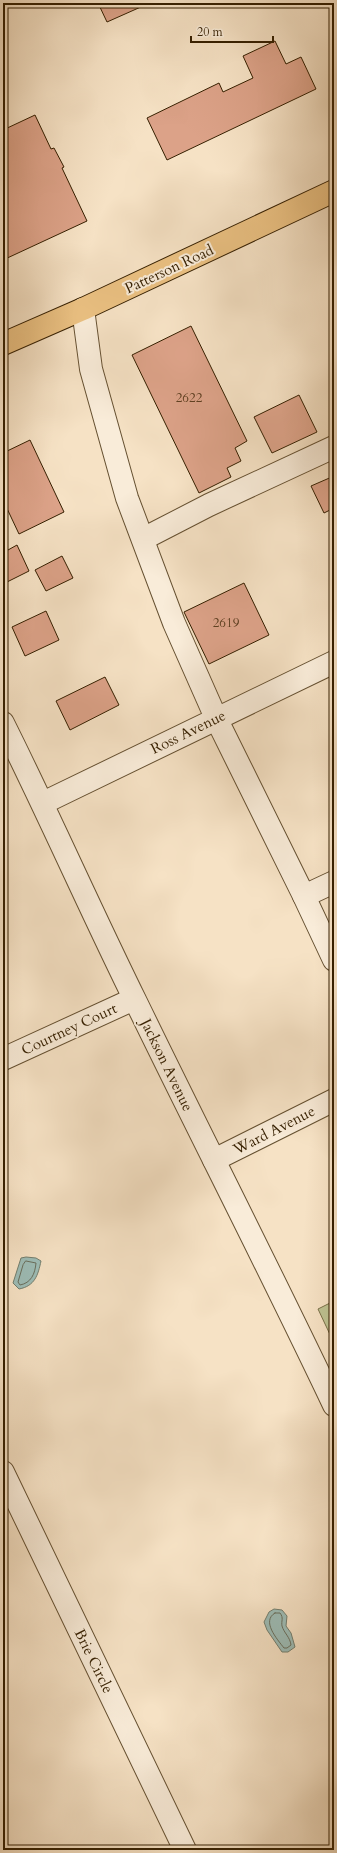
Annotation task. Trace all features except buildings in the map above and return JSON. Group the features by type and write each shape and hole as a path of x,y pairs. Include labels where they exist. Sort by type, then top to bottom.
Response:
{"main road":[{"name":"Patterson Road","path":"3,344 83,309 334,191"}],"street":[{"path":"83,309 91,369 128,498 174,623 216,718 334,960"},
{"path":"143,540 209,505 334,447"},
{"name":"Ross Avenue","path":"43,803 334,662"},
{"name":"Jackson Avenue","path":"3,723 43,803 134,999 287,1306 334,1405"},
{"path":"304,896 334,882"},
{"name":"Courtney Court","path":"3,1059 134,999"},
{"name":"Ward Avenue","path":"214,1160 334,1100"},
{"name":"Brie Circle","path":"3,1472 185,1850"}],"green space":[{"path":"334,1301 334,1343 318,1309"}],"water":[{"path":"21,1258 36,1258 41,1261 39,1271 32,1283 19,1289 13,1283"},
{"path":"274,1609 282,1610 287,1616 286,1626 291,1633 295,1647 288,1652 282,1652 267,1630 264,1622 269,1612"}]}
